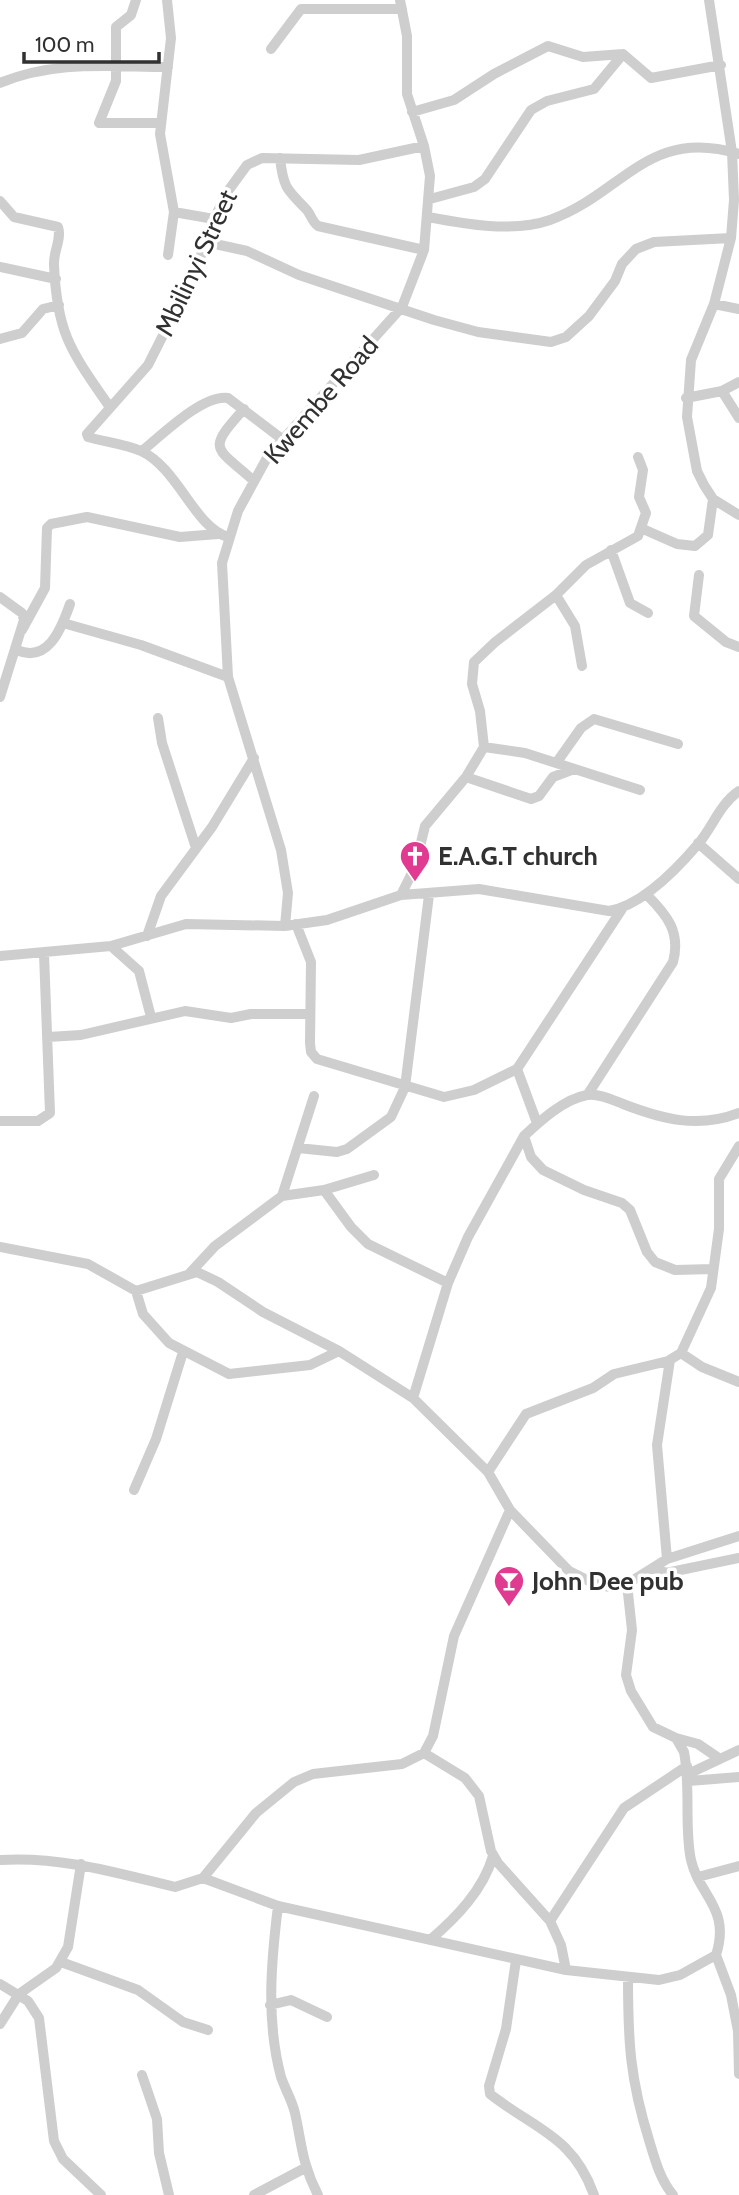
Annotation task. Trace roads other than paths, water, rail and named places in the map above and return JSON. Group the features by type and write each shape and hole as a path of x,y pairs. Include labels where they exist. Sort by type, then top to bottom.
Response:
{"street":[{"path":"136,0 131,15 116,27 116,81 99,123 161,123"},
{"path":"167,0 171,38 160,134 174,212 168,255"},
{"path":"709,0 735,153 731,238 714,304 691,360 686,398 697,471 713,499 739,515"},
{"path":"271,49 301,9 401,5"},
{"name":"Kwembe Road","path":"290,925 281,850 228,677 221,591 223,536 268,456 402,307 424,250 430,199 424,146 407,94 407,36 401,5"},
{"path":"412,112 454,100 505,68 548,46 583,57 623,54 651,78 720,65"},
{"path":"430,199 474,187 485,179 531,110 547,101 594,89 623,54"},
{"path":"0,83 42,69 118,65 168,67"},
{"name":"Mbilinyi Street","path":"142,451 88,437 87,434 109,406 135,383 148,365 195,272 214,219 247,165 262,158 359,160 424,146"},
{"path":"428,217 466,225 550,220 616,182 636,165 680,149 701,147 735,153"},
{"path":"280,158 287,190 307,210 311,220 318,226 424,250"},
{"path":"0,201 14,217 58,227 60,233 54,261 67,343 109,406"},
{"path":"174,212 214,219"},
{"path":"206,242 247,251 299,275 478,332 558,342 589,316 615,281 622,264 636,249 654,242 731,238"},
{"path":"0,267 56,279"},
{"path":"714,304 739,309"},
{"path":"0,339 22,334 43,309 59,305"},
{"path":"686,398 722,391 739,382"},
{"path":"722,391 739,418"},
{"path":"223,536 171,476 142,451 213,398 228,398 282,439"},
{"path":"244,409 219,436 217,443 220,452 254,481"},
{"path":"401,895 415,867 425,826 466,777 484,747 480,711 472,684 474,662 556,595 586,565 611,550 630,543 643,528 646,513 639,497 643,470 638,457"},
{"path":"643,528 677,544 695,546 708,535 713,499"},
{"path":"0,697 22,630 45,588 47,528 51,524 88,517 180,537 223,536"},
{"path":"611,550 630,603 648,613"},
{"path":"699,575 694,616 726,642 739,647"},
{"path":"556,595 575,626 582,666"},
{"path":"0,597 22,614 22,630"},
{"path":"15,649 27,655 38,653 63,624 70,604"},
{"path":"63,624 141,645 228,677"},
{"path":"159,718 162,743 196,848"},
{"path":"557,762 581,728 594,719 678,744"},
{"path":"484,747 525,753 640,790"},
{"path":"147,936 161,896 196,848 254,758"},
{"path":"466,777 531,799 539,796 554,777 574,769"},
{"path":"0,956 110,946 197,923 290,925 327,920 401,895 429,895 479,889 609,912 622,909 647,895 698,843 720,811 739,791"},
{"path":"698,843 739,879"},
{"path":"298,1148 337,1152 346,1149 391,1117 405,1087 429,895"},
{"path":"413,1398 448,1283 468,1237 524,1136 537,1123 587,1094 673,962 677,949 669,918 647,895"},
{"path":"290,925 311,962 310,1043 317,1059 444,1097 457,1095 517,1069 622,909"},
{"path":"110,946 139,971 151,1017"},
{"path":"0,1121 38,1121 50,1113 44,954"},
{"path":"48,1037 81,1035 186,1011 231,1018 251,1014 310,1014"},
{"path":"517,1069 537,1123"},
{"path":"587,1094 601,1096 657,1117 684,1122 706,1122 739,1113"},
{"path":"282,1196 313,1096"},
{"path":"524,1136 531,1157 543,1170 584,1190 622,1203 630,1210 647,1252 655,1262 675,1270 713,1269"},
{"path":"488,1472 526,1414 593,1388 614,1374 670,1360 681,1353 711,1288 719,1228 719,1179 739,1146"},
{"path":"190,1274 215,1246 282,1196 324,1190 374,1175"},
{"path":"324,1190 351,1227 368,1244 448,1283"},
{"path":"0,1247 88,1264 136,1291 143,1314 151,1326 183,1352 229,1374 310,1365 339,1351"},
{"path":"136,1291 190,1274 205,1275 239,1299 339,1351 413,1398 488,1472 510,1510 569,1570 593,1583 609,1587 628,1584 667,1559 739,1536"},
{"path":"134,1490 156,1438 183,1352"},
{"path":"681,1353 702,1367 739,1382"},
{"path":"667,1559 664,1497 657,1446 670,1360"},
{"path":"0,1860 26,1858 81,1864 175,1887 202,1878 256,1813 294,1782 313,1774 402,1765 424,1753 433,1736 454,1636 510,1510"},
{"path":"653,1568 666,1573 739,1558"},
{"path":"628,1584 632,1629 626,1675 631,1691 653,1727 676,1738 698,1744 720,1759"},
{"path":"676,1738 684,1752 688,1774 689,1848 698,1877 707,1890 718,1922 716,1955 731,1995 738,2031 739,2074"},
{"path":"550,1921 624,1808 739,1751"},
{"path":"424,1753 464,1779 480,1796 494,1856 550,1921 561,1945 566,1970"},
{"path":"688,1774 699,1778 739,1777"},
{"path":"430,1940 446,1927 471,1898 484,1880 494,1856"},
{"path":"0,2024 19,1994 61,1962 71,1933 81,1864"},
{"path":"698,1877 739,1866"},
{"path":"202,1878 278,1906 566,1970 628,1978 669,1979 716,1955"},
{"path":"278,1906 271,2005 282,2079 294,2110 305,2168 318,2195"},
{"path":"516,1960 506,2029 489,2086 491,2094 564,2145 580,2161 594,2195"},
{"path":"61,1962 138,1990 183,2022 208,2030"},
{"path":"628,1978 629,2065 658,2170 673,2195"},
{"path":"0,1984 19,1994 34,2009 42,2029 54,2141 64,2159 101,2195"},
{"path":"271,2005 291,2000 327,2017"},
{"path":"142,2075 155,2109 159,2153 169,2195"},
{"path":"254,2195 305,2168"}],"place":[{"name":"E.A.G.T church","path":"415,883"},
{"name":"John Dee pub","path":"509,1608"}]}
